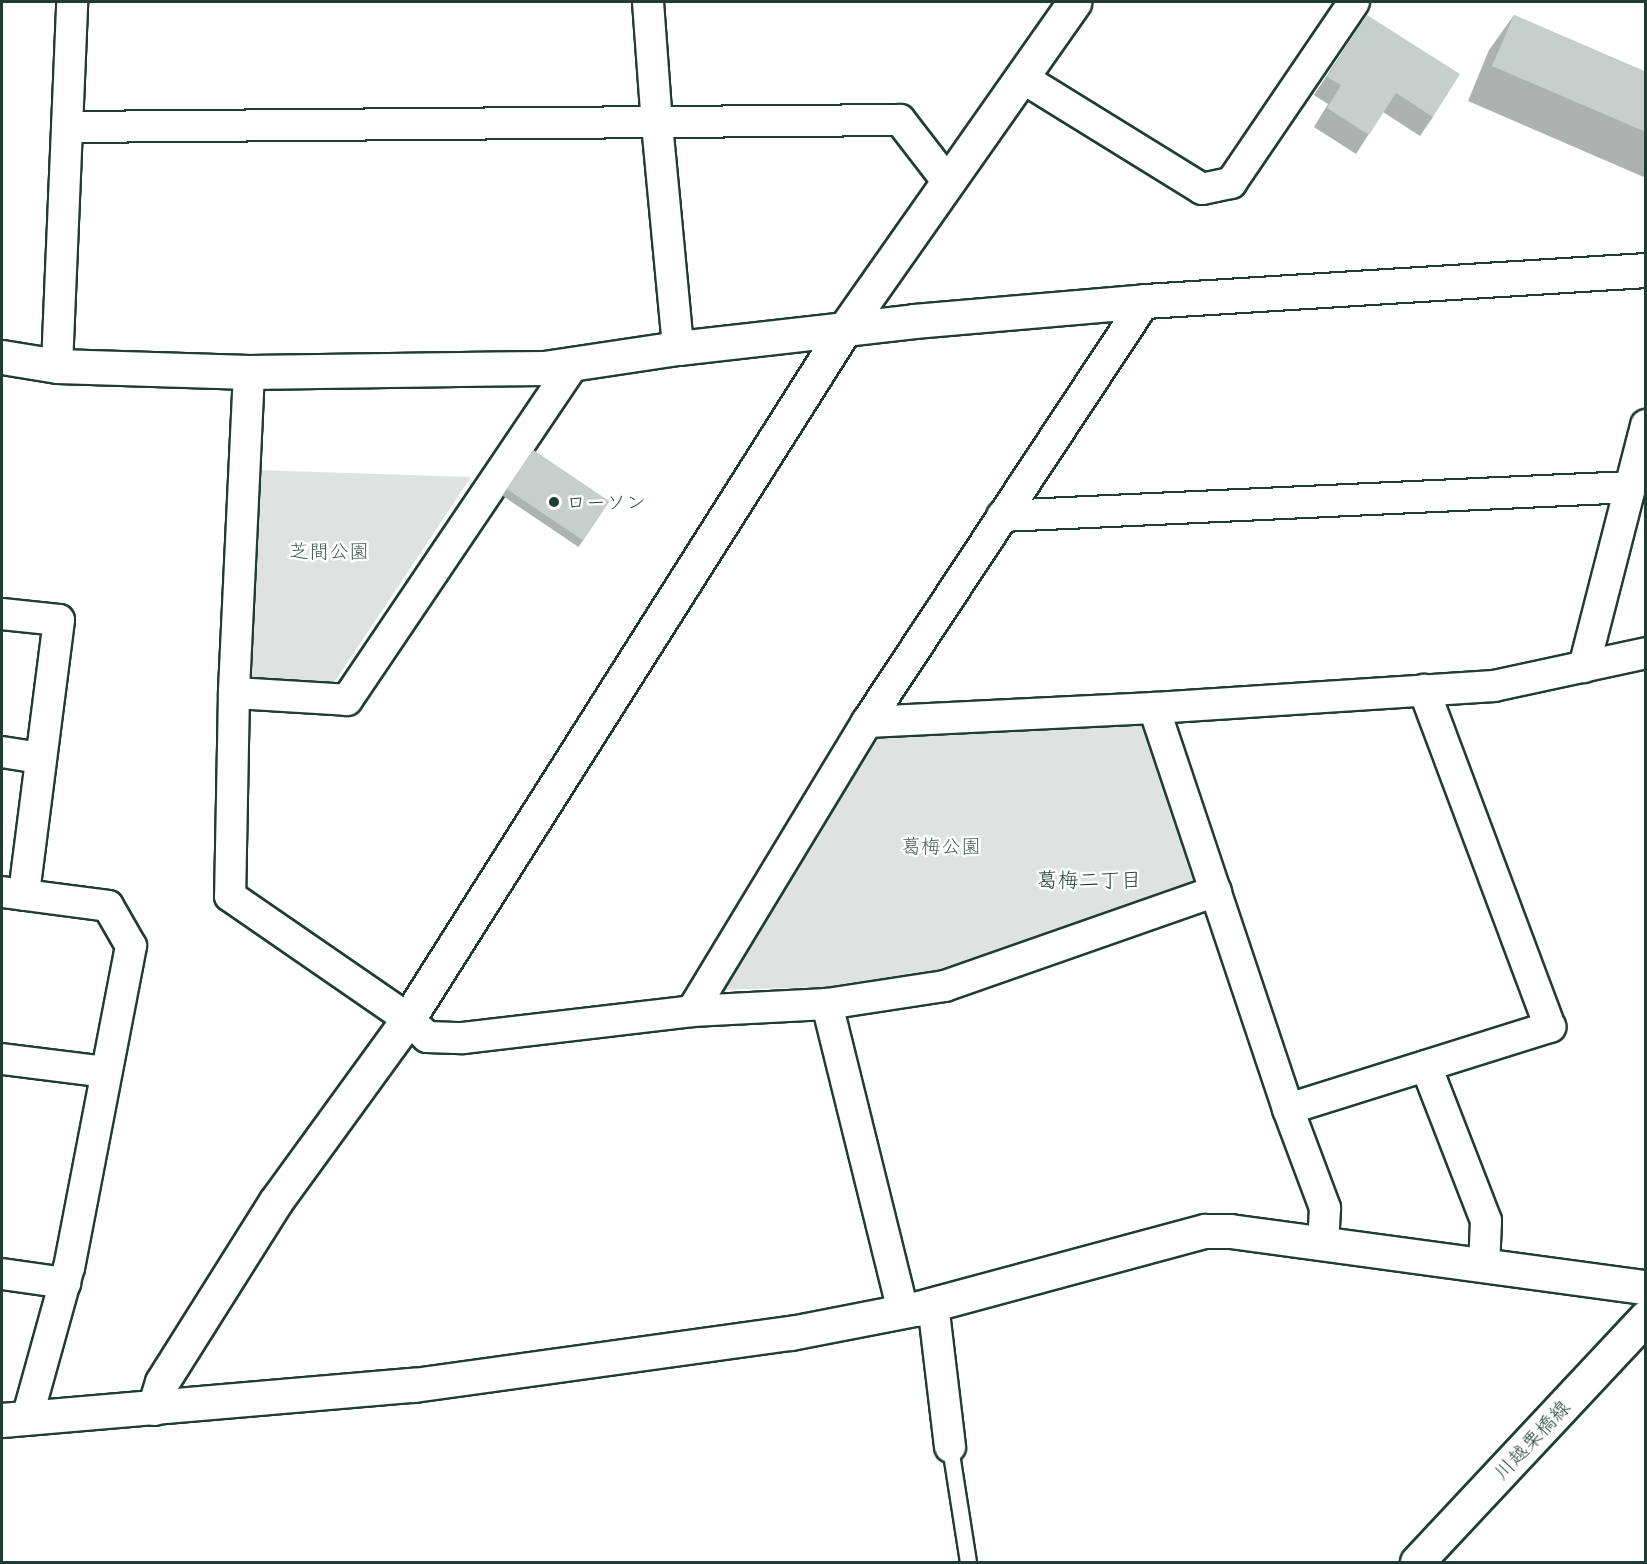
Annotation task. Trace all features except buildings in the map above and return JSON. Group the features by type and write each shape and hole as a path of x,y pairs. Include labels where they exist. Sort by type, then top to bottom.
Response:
{"street":[{"path":"57,366 72,2"},
{"path":"648,2 678,348"},
{"path":"154,1408 162,1382 276,1201 408,1019 846,327 1074,2"},
{"path":"1021,78 1202,189 1231,183 1354,2"},
{"path":"67,127 657,124 900,120 948,182"},
{"path":"2,357 57,366 249,372 544,368 846,327 1145,301 1646,270"},
{"path":"692,1011 867,722 1145,301"},
{"path":"234,693 346,700 574,363"},
{"path":"249,372 234,693 230,896 408,1019 427,1037 463,1038 692,1011 827,1004 945,986 1216,891"},
{"path":"1584,667 1646,425"},
{"path":"1002,516 1630,487"},
{"path":"2,614 59,620 41,758 13,893 108,906 131,946 65,1282 14,1419 414,1385 791,1333 918,1308 1189,1233 1230,1231 1646,1287"},
{"path":"867,722 1154,708 1494,686 1646,653"},
{"path":"1288,1109 1550,1027 1424,690"},
{"path":"1154,708 1288,1109 1325,1208 1323,1243"},
{"path":"2,752 41,758"},
{"path":"827,1004 918,1308 950,1447"},
{"path":"2,1059 106,1072"},
{"path":"1426,1065 1486,1221 1484,1266"},
{"path":"2,1275 65,1282"},
{"name":"川越栗橋線","path":"1417,1563 1646,1317"}],"lane":[{"path":"950,1447 968,1563"}],"green space":[{"name":"芝間公園","path":"256,470 471,477 331,687 244,680"},
{"name":"葛梅公園","path":"1146,720 1197,882 937,970 825,987 718,990 873,734"}],"place":[{"name":"ローソン","path":"554,502"}],"district":[{"name":"葛梅二丁目","path":"1089,880"}]}
